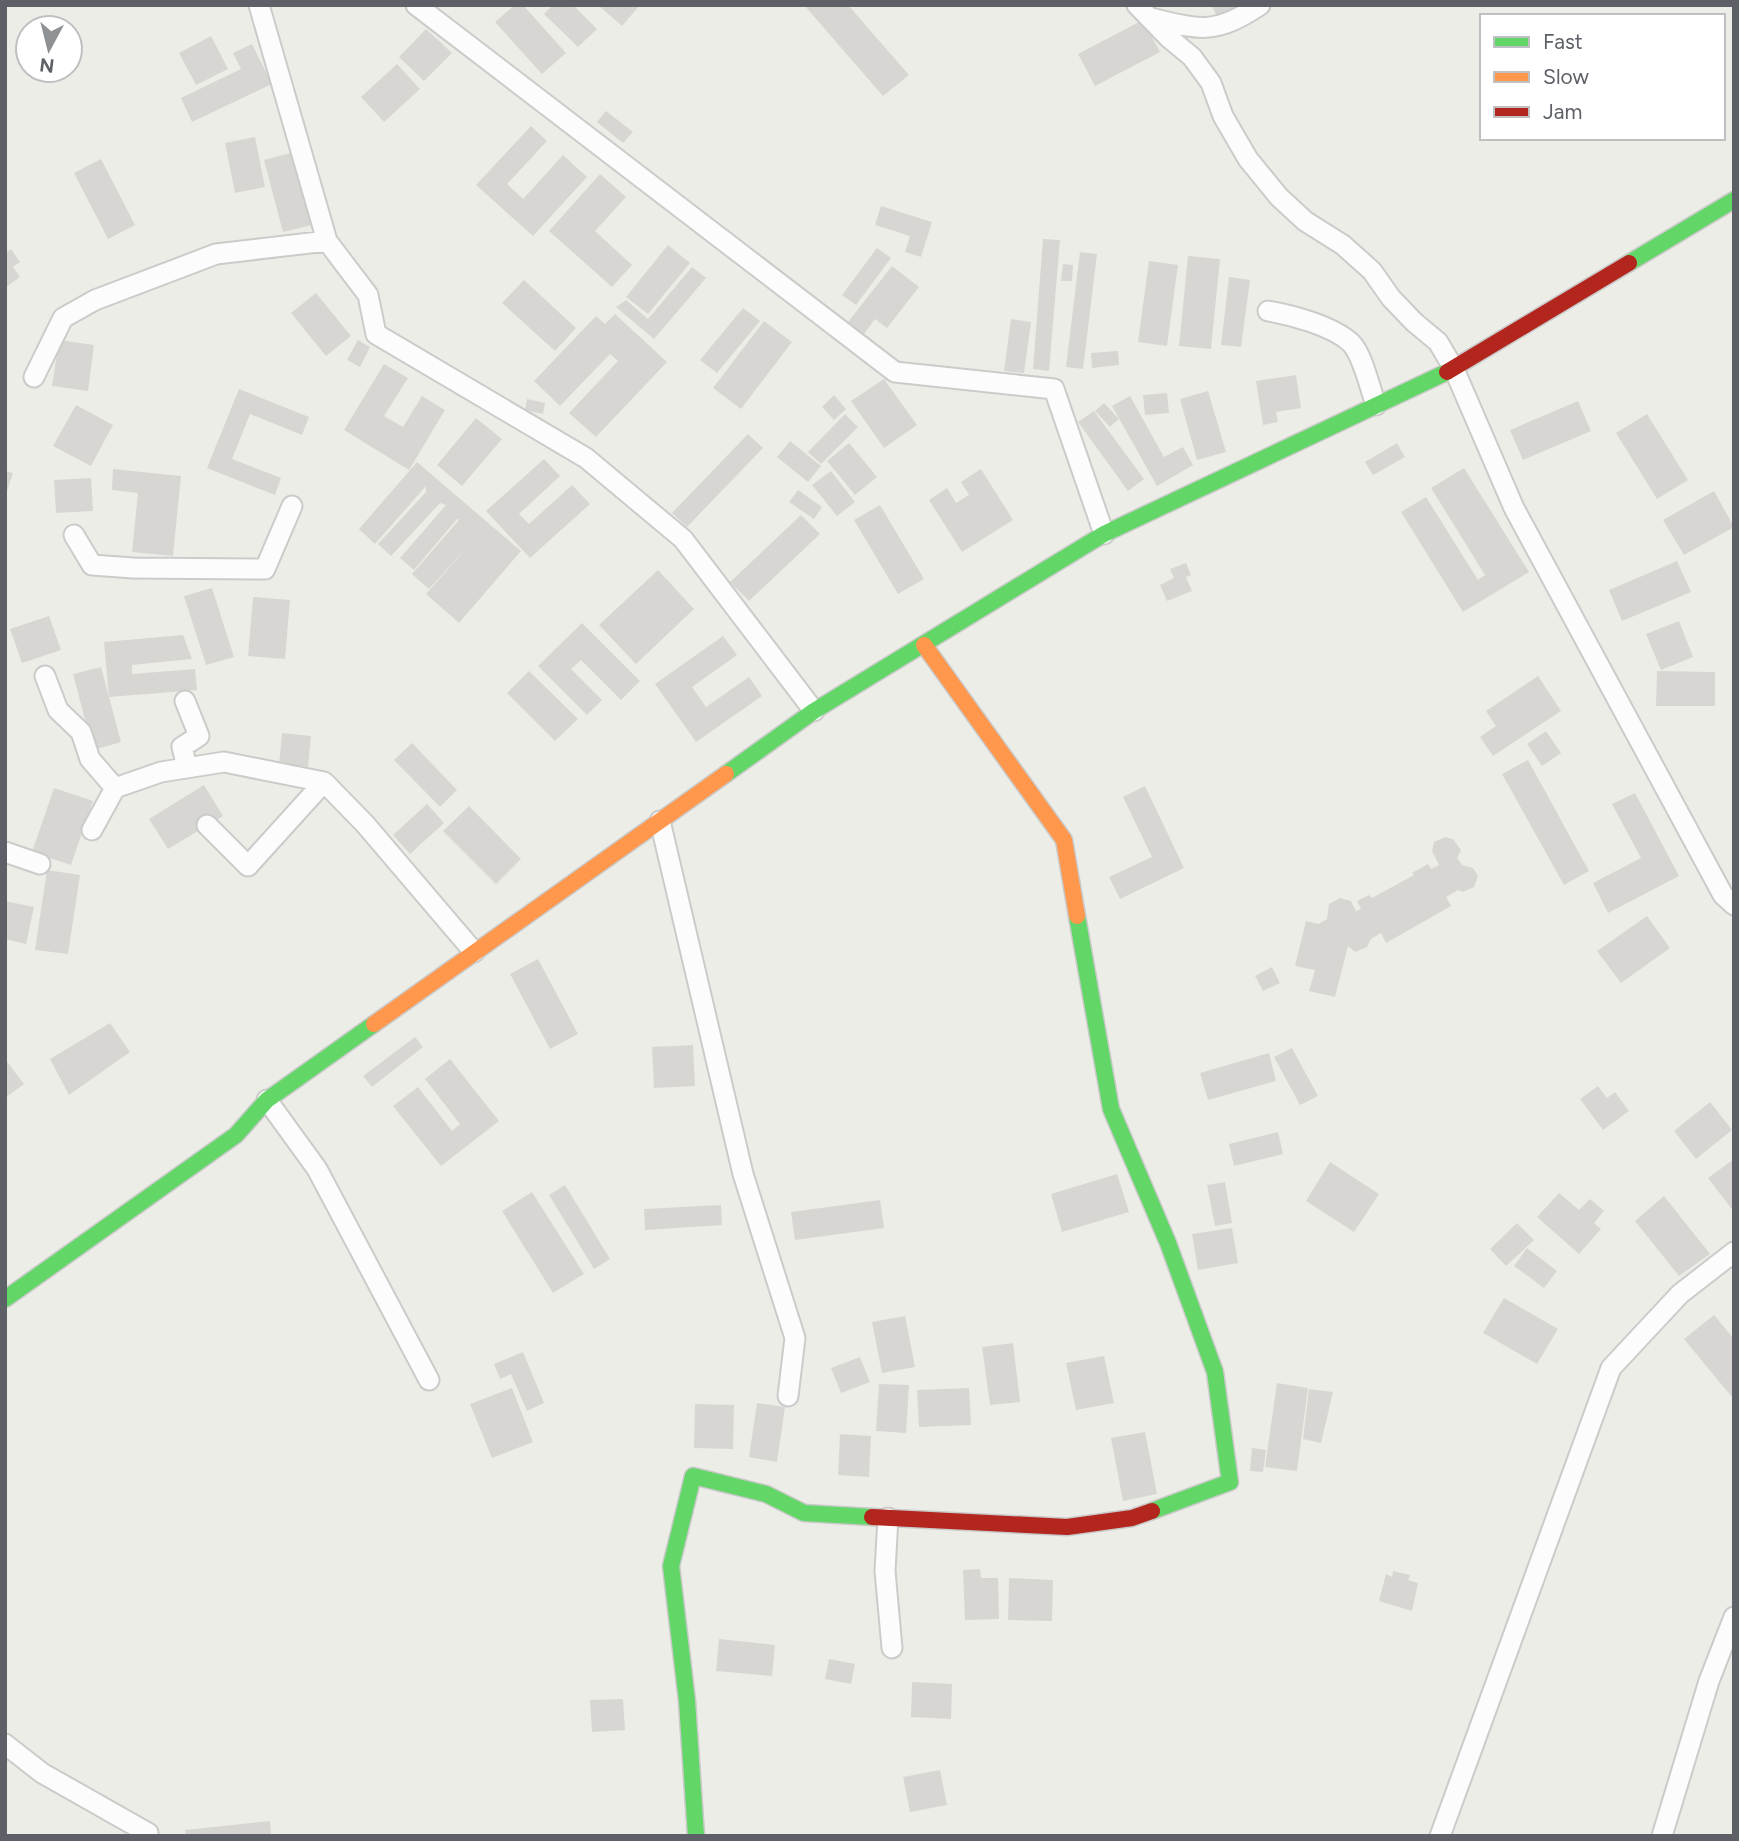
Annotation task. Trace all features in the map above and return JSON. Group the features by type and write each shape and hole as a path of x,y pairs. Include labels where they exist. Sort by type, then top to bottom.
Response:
{"street":[{"path":"259,5 327,241 368,295 376,334 586,458 683,539 814,711"},
{"path":"416,5 895,372 1054,389 1104,534"},
{"path":"1144,11 1197,29 1235,22 1260,5"},
{"path":"1144,11 1169,38 1192,57 1211,83 1223,116 1248,159 1279,197 1305,221 1343,245 1372,271 1391,298 1413,322 1438,342 1454,369 1514,508 1723,895 1734,905"},
{"path":"5,1299 236,1135 267,1100 814,711 1104,534 1454,369 1734,200"},
{"path":"34,377 63,318 95,300 216,254 327,241"},
{"path":"1268,311 1334,332 1352,344 1376,405"},
{"path":"74,535 92,565 265,569 292,506"},
{"path":"695,1836 687,1702 671,1566 693,1476 766,1494 804,1513 1066,1527 1132,1518 1230,1482 1215,1372 1168,1243 1111,1110 1064,840 924,645"},
{"path":"45,676 58,710 81,732 90,759 115,788"},
{"path":"185,701 200,736 182,747 187,768"},
{"path":"92,830 115,788 161,772 224,762 324,782 365,824 474,951"},
{"path":"207,825 247,866 324,782"},
{"path":"660,821 743,1174 795,1338 788,1396"},
{"path":"5,852 40,864"},
{"path":"267,1100 317,1169 429,1380"},
{"path":"1440,1836 1611,1368 1680,1294 1734,1252"},
{"path":"888,1518 885,1571 892,1648"},
{"path":"1662,1836 1709,1681 1734,1617"},
{"path":"5,1744 41,1773 148,1833 148,1836"}],"building":[{"path":"515,5 523,5 566,53 542,74 495,22"},
{"path":"553,5 573,5 597,29 578,47 544,14"},
{"path":"598,5 640,5 622,26"},
{"path":"804,5 848,5 909,75 883,96"},
{"path":"1211,5 1247,5 1220,21"},
{"path":"1143,20 1160,52 1095,86 1078,54"},
{"path":"426,29 452,53 424,81 399,57"},
{"path":"211,36 228,69 196,85 179,53"},
{"path":"252,44 272,84 192,122 181,98 241,69 233,53"},
{"path":"397,64 420,89 384,122 361,97"},
{"path":"606,111 633,132 623,143 597,122"},
{"path":"531,126 547,141 507,184 523,199 563,155 587,177 533,236 476,185"},
{"path":"255,137 265,187 235,193 225,143"},
{"path":"294,152 312,225 283,232 264,160"},
{"path":"101,159 135,225 108,239 74,173"},
{"path":"600,174 626,197 595,231 632,265 612,287 549,231"},
{"path":"881,206 932,222 921,257 905,252 910,236 875,225"},
{"path":"1043,239 1060,240 1049,371 1033,369"},
{"path":"668,245 690,263 648,314 626,297"},
{"path":"877,248 891,258 856,305 842,295"},
{"path":"11,249 20,262 13,267 20,277 5,288 5,253"},
{"path":"1080,252 1097,254 1083,369 1066,367"},
{"path":"1188,256 1220,259 1211,349 1179,346"},
{"path":"1149,261 1178,265 1167,346 1138,342"},
{"path":"1063,264 1073,265 1072,281 1061,281"},
{"path":"892,266 919,287 887,328 875,319 864,334 848,322"},
{"path":"692,267 706,278 654,339 616,307 626,300 648,319"},
{"path":"1229,277 1250,280 1241,347 1221,345"},
{"path":"524,280 576,328 555,351 502,303"},
{"path":"316,293 351,336 326,356 291,313"},
{"path":"743,308 760,321 717,373 700,360"},
{"path":"615,314 667,362 596,437 569,413 618,361 610,354 560,406 534,381 596,316 605,324"},
{"path":"1011,319 1031,322 1024,373 1004,371"},
{"path":"764,321 792,342 741,409 713,388"},
{"path":"59,340 94,345 88,391 52,386"},
{"path":"358,340 370,347 360,367 347,360"},
{"path":"1118,351 1119,365 1092,368 1091,353"},
{"path":"384,364 408,378 384,416 403,427 422,396 445,410 409,470 344,430"},
{"path":"1296,375 1301,408 1276,412 1278,422 1263,425 1256,381"},
{"path":"884,379 917,425 884,448 851,401"},
{"path":"239,389 309,417 302,435 250,414 232,459 281,478 275,495 207,468"},
{"path":"1208,391 1226,452 1197,460 1180,399"},
{"path":"1167,393 1169,413 1145,415 1143,395"},
{"path":"834,395 846,409 834,420 822,407"},
{"path":"1130,396 1164,457 1183,447 1193,465 1157,486 1112,406"},
{"path":"527,399 545,403 543,414 525,410"},
{"path":"1578,401 1591,431 1523,460 1510,430"},
{"path":"1104,403 1119,419 1110,427 1095,411"},
{"path":"76,405 113,425 91,466 53,446"},
{"path":"1094,411 1144,479 1128,491 1078,422"},
{"path":"845,414 858,427 821,464 808,452"},
{"path":"1647,414 1688,480 1657,499 1616,433"},
{"path":"476,418 502,439 462,486 437,465"},
{"path":"748,434 763,448 687,527 672,513"},
{"path":"790,441 821,466 808,482 777,457"},
{"path":"849,443 877,477 855,495 827,461"},
{"path":"1397,443 1405,457 1373,475 1365,462"},
{"path":"544,459 560,476 519,514 529,524 572,485 590,504 530,558 486,511"},
{"path":"417,462 521,551 459,623 426,594 476,537 429,589 412,574 459,520 457,519 414,570 400,558 446,505 440,503 391,556 378,544 426,492 426,486 375,544 359,529"},
{"path":"1464,468 1529,572 1463,612 1401,512 1426,497 1478,580 1485,575 1431,488"},
{"path":"113,469 181,476 173,556 132,552 138,493 112,490"},
{"path":"981,469 1013,520 962,552 929,500 947,488 956,503 969,495 961,482"},
{"path":"5,471 13,473 6,494 5,494"},
{"path":"831,471 855,502 837,516 812,485"},
{"path":"91,478 93,511 56,513 54,480"},
{"path":"798,490 822,507 814,519 789,502"},
{"path":"1714,491 1734,527 1684,555 1663,520"},
{"path":"880,505 924,579 898,594 854,520"},
{"path":"801,515 820,534 749,601 730,582"},
{"path":"1677,561 1691,592 1622,621 1609,590"},
{"path":"1186,563 1191,575 1186,577 1192,591 1167,601 1160,585 1174,578 1170,569"},
{"path":"658,570 694,609 636,664 599,625"},
{"path":"212,588 234,657 206,665 184,596"},
{"path":"253,597 290,600 285,659 248,656"},
{"path":"49,616 61,650 22,663 10,629"},
{"path":"1679,621 1693,657 1661,670 1646,634"},
{"path":"582,623 640,681 621,700 581,660 571,669 602,700 587,715 538,666"},
{"path":"183,635 192,659 132,665 132,674 195,669 197,690 109,697 104,642"},
{"path":"723,636 737,655 692,687 706,707 749,677 762,696 696,742 655,684"},
{"path":"101,667 121,742 93,750 73,674"},
{"path":"529,671 578,719 555,741 507,693"},
{"path":"1657,671 1715,672 1715,706 1656,706"},
{"path":"1538,676 1561,711 1493,756 1480,737 1496,726 1486,711"},
{"path":"1546,731 1561,753 1542,766 1527,744"},
{"path":"282,733 311,736 308,767 279,765"},
{"path":"412,743 457,790 440,807 394,760"},
{"path":"1528,760 1589,871 1564,885 1502,774"},
{"path":"204,785 223,816 168,849 149,819"},
{"path":"1145,786 1184,868 1120,899 1109,877 1152,857 1123,797"},
{"path":"54,788 93,801 71,865 32,852"},
{"path":"1635,793 1679,876 1608,913 1593,883 1641,858 1612,804"},
{"path":"427,804 444,823 410,854 393,835"},
{"path":"469,806 521,859 496,884 443,831"},
{"path":"1445,837 1453,839 1461,850 1457,858 1462,865 1473,868 1478,876 1474,887 1463,892 1458,890 1446,897 1451,906 1386,943 1381,933 1371,939 1367,947 1355,952 1348,946 1335,997 1309,991 1315,970 1295,966 1306,921 1319,924 1327,919 1329,904 1340,898 1351,901 1356,911 1361,909 1357,901 1369,895 1372,898 1414,875 1412,873 1428,864 1431,869 1439,865 1432,851 1434,842"},
{"path":"47,870 80,875 68,954 35,950"},
{"path":"5,901 34,907 26,944 5,939"},
{"path":"1647,916 1670,948 1621,983 1597,951"},
{"path":"538,959 578,1034 550,1049 510,974"},
{"path":"1272,967 1280,983 1263,991 1255,976"},
{"path":"110,1023 130,1052 69,1095 50,1059"},
{"path":"415,1037 423,1047 372,1087 363,1076"},
{"path":"693,1045 695,1086 654,1088 652,1047"},
{"path":"1292,1048 1318,1096 1300,1105 1274,1057"},
{"path":"1269,1053 1276,1081 1208,1100 1200,1073"},
{"path":"5,1059 24,1084 5,1098"},
{"path":"450,1059 499,1121 441,1166 393,1106 418,1087 452,1131 460,1124 425,1079"},
{"path":"1598,1086 1607,1098 1615,1092 1629,1111 1603,1130 1580,1099"},
{"path":"1710,1102 1732,1130 1696,1159 1674,1131"},
{"path":"1278,1132 1283,1154 1234,1166 1229,1144"},
{"path":"1734,1159 1734,1212 1708,1178"},
{"path":"1330,1162 1379,1194 1354,1232 1306,1201"},
{"path":"1117,1174 1129,1212 1062,1232 1051,1194"},
{"path":"1225,1182 1232,1223 1215,1226 1207,1185"},
{"path":"565,1185 610,1259 594,1269 549,1195"},
{"path":"532,1192 584,1274 553,1293 502,1211"},
{"path":"1559,1193 1579,1210 1590,1199 1604,1211 1594,1223 1601,1229 1579,1254 1537,1217"},
{"path":"1664,1196 1710,1254 1679,1276 1635,1221"},
{"path":"880,1200 884,1228 795,1240 791,1212"},
{"path":"721,1205 722,1225 645,1230 644,1209"},
{"path":"1517,1223 1534,1240 1506,1266 1490,1249"},
{"path":"1232,1228 1238,1263 1198,1270 1192,1234"},
{"path":"1527,1248 1557,1271 1544,1288 1514,1266"},
{"path":"1504,1298 1558,1329 1537,1364 1483,1333"},
{"path":"1714,1315 1734,1339 1734,1393 1731,1396 1684,1339"},
{"path":"905,1316 915,1367 882,1373 872,1322"},
{"path":"1013,1343 1020,1402 990,1405 982,1347"},
{"path":"523,1352 544,1403 527,1411 511,1374 500,1379 494,1364"},
{"path":"1104,1356 1114,1403 1076,1410 1066,1363"},
{"path":"860,1357 870,1382 841,1393 831,1368"},
{"path":"1277,1383 1308,1388 1297,1471 1265,1467"},
{"path":"879,1384 909,1385 906,1433 876,1431"},
{"path":"512,1388 533,1442 492,1458 470,1404"},
{"path":"969,1388 971,1425 919,1427 917,1390"},
{"path":"1309,1389 1333,1392 1321,1443 1303,1439"},
{"path":"757,1403 785,1407 777,1462 749,1457"},
{"path":"695,1404 734,1405 733,1449 694,1448"},
{"path":"1145,1432 1157,1494 1123,1501 1111,1438"},
{"path":"840,1434 871,1436 869,1477 838,1475"},
{"path":"1252,1448 1266,1450 1263,1472 1250,1471"},
{"path":"980,1569 981,1578 998,1578 999,1619 965,1620 963,1570"},
{"path":"1393,1571 1410,1575 1408,1580 1418,1583 1412,1611 1379,1601 1386,1574 1392,1577"},
{"path":"1009,1578 1053,1580 1052,1621 1008,1620"},
{"path":"719,1639 775,1645 772,1676 716,1671"},
{"path":"829,1659 855,1664 851,1684 825,1679"},
{"path":"912,1682 952,1684 951,1719 911,1717"},
{"path":"623,1699 625,1730 592,1732 590,1700"},
{"path":"940,1770 947,1805 910,1812 903,1777"},
{"path":"270,1821 271,1836 186,1836 185,1830"}],"traffic: fast":[{"path":"1629,263 1734,200"},
{"path":"726,774 814,711 1104,534 1447,372"},
{"path":"1077,916 1111,1109 1168,1243 1215,1372 1230,1482 1152,1511"},
{"path":"5,1299 236,1135 267,1100 374,1024"},
{"path":"696,1836 687,1701 671,1566 693,1476 766,1494 804,1513 872,1517"}],"traffic: slow":[{"path":"924,645 1064,840 1077,916"},
{"path":"374,1024 726,774"}],"traffic: jam":[{"path":"1447,372 1629,263"},
{"path":"872,1517 1067,1527 1132,1518 1152,1511"}]}
